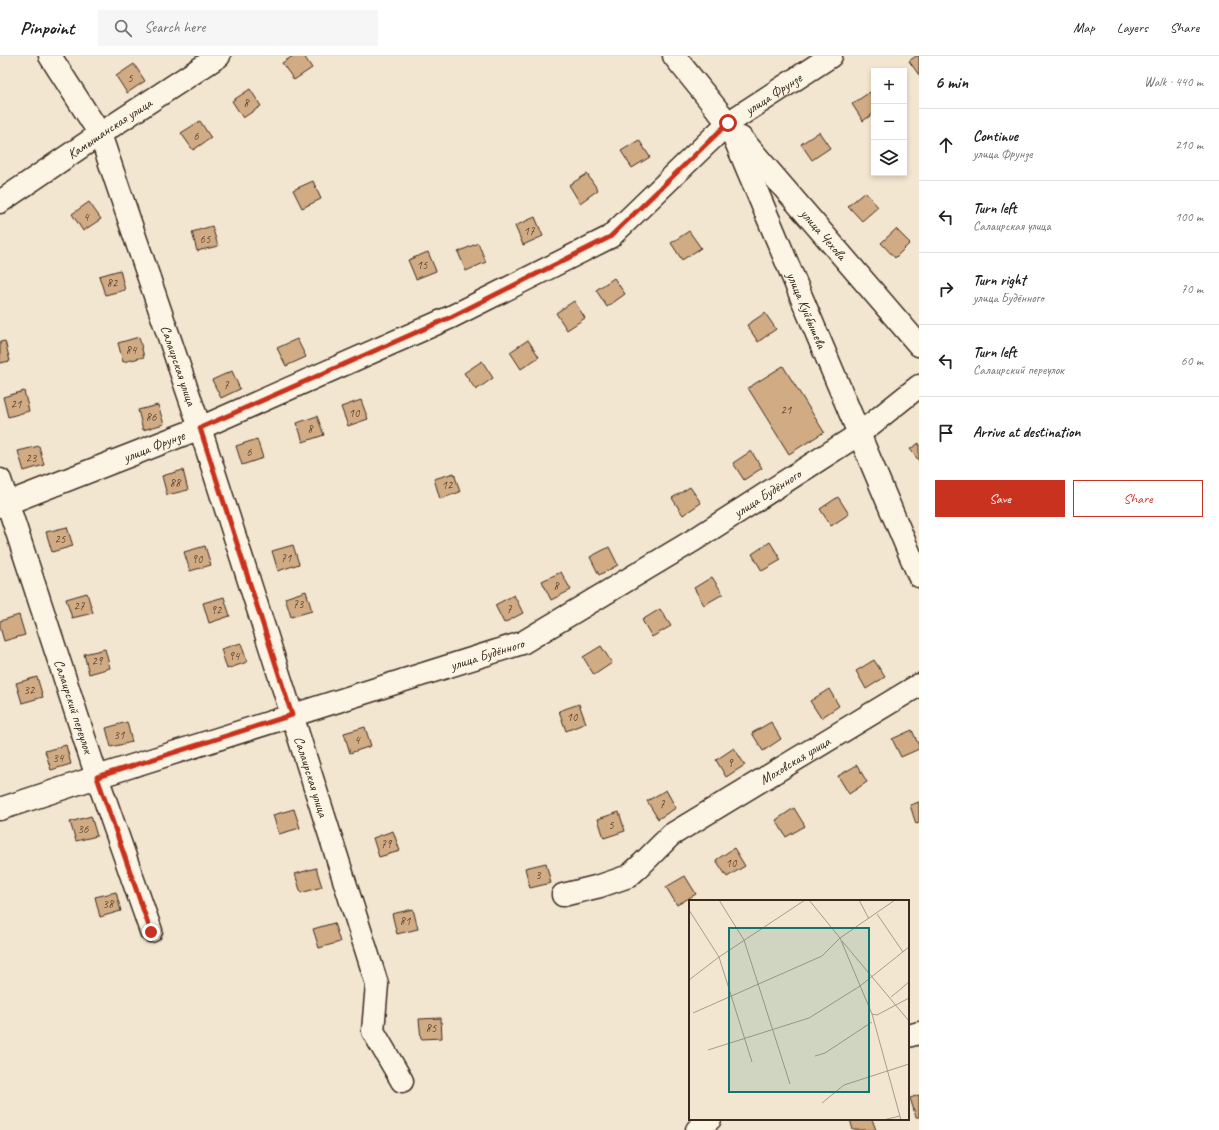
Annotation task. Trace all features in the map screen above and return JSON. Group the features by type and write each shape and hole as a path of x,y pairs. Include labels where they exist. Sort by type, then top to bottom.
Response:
{"street":[{"name":"Салаирская улица","path":"50,56 100,134 200,428 377,984 373,1031 402,1081"},
{"name":"Камышанская улица","path":"0,202 219,56"},
{"name":"улица Куйбышева","path":"674,56 728,123 919,576"},
{"name":"улица Фрунзе","path":"3,504 200,428 451,317 610,237 728,123 831,56"},
{"name":"улица Чехова","path":"728,123 919,345"},
{"name":"улица Будённого","path":"0,809 522,643 694,540 859,434 919,386"},
{"name":"Салаирский переулок","path":"0,480 3,504 151,932"},
{"name":"Моховская улица","path":"563,895 600,886 629,876 671,835 919,685"},
{"path":"909,1036 919,1033"},
{"path":"697,1130 709,1120"}],"building":[{"path":"293,56 304,56 312,68 294,80 282,63"},
{"path":"916,56 919,56 919,75 909,61"},
{"path":"134,64 145,81 127,93 116,76"},
{"path":"250,89 261,106 243,118 232,101"},
{"path":"870,92 871,115 863,121 852,104"},
{"path":"200,121 211,138 193,150 181,133"},
{"path":"819,132 830,148 812,160 801,144"},
{"path":"639,140 650,157 632,168 621,151"},
{"path":"587,174 598,190 580,203 569,185"},
{"path":"313,181 321,199 302,208 293,190"},
{"path":"865,192 878,207 862,221 848,206"},
{"path":"89,202 101,219 83,231 72,214"},
{"path":"535,217 543,236 523,245 515,226"},
{"path":"212,226 218,246 197,251 192,232"},
{"path":"896,229 910,243 895,258 881,243"},
{"path":"689,231 701,248 682,260 671,243"},
{"path":"478,243 486,262 466,271 458,252"},
{"path":"428,252 436,271 416,279 408,260"},
{"path":"120,270 125,290 105,295 99,276"},
{"path":"614,278 625,294 607,307 596,290"},
{"path":"574,301 585,318 567,330 556,313"},
{"path":"765,313 776,329 758,342 747,325"},
{"path":"139,337 144,357 123,362 118,343"},
{"path":"297,339 306,357 286,366 277,348"},
{"path":"528,340 539,357 521,369 510,352"},
{"path":"5,341 10,361 0,363 0,342"},
{"path":"482,361 493,378 476,390 464,373"},
{"path":"783,366 824,432 789,454 748,388"},
{"path":"232,371 240,389 221,398 212,380"},
{"path":"24,391 29,411 8,417 3,397"},
{"path":"361,400 368,419 348,426 341,407"},
{"path":"158,405 164,424 143,430 138,410"},
{"path":"317,416 324,435 303,442 297,423"},
{"path":"257,439 263,458 242,465 236,446"},
{"path":"919,443 919,461 910,449"},
{"path":"39,446 44,465 24,471 18,451"},
{"path":"751,451 762,468 744,480 733,463"},
{"path":"183,470 188,490 167,495 162,476"},
{"path":"454,473 460,492 440,499 434,479"},
{"path":"690,487 701,503 683,515 672,498"},
{"path":"838,497 849,514 831,526 820,509"},
{"path":"67,527 73,546 52,552 46,532"},
{"path":"770,542 781,560 762,571 752,554"},
{"path":"293,545 299,564 278,571 272,551"},
{"path":"205,546 211,565 190,571 184,552"},
{"path":"609,547 618,565 599,575 590,557"},
{"path":"561,572 571,590 551,600 542,581"},
{"path":"712,577 723,594 704,605 694,588"},
{"path":"306,591 312,611 291,617 285,598"},
{"path":"87,593 93,613 72,618 66,599"},
{"path":"514,595 523,613 504,623 495,605"},
{"path":"224,597 230,616 209,623 203,603"},
{"path":"660,609 671,626 652,637 642,620"},
{"path":"19,615 25,635 4,641 0,621"},
{"path":"241,643 247,662 227,669 221,649"},
{"path":"601,646 612,663 594,675 583,657"},
{"path":"105,649 110,668 89,674 84,654"},
{"path":"874,660 885,677 866,689 856,671"},
{"path":"37,677 43,697 22,703 16,683"},
{"path":"829,689 839,706 821,718 810,701"},
{"path":"579,704 586,723 566,731 559,711"},
{"path":"127,722 132,742 111,747 106,728"},
{"path":"771,722 781,739 763,751 752,733"},
{"path":"365,727 371,746 350,753 344,733"},
{"path":"912,730 919,749 901,757 892,739"},
{"path":"66,745 71,764 51,770 45,751"},
{"path":"734,748 745,765 726,777 716,760"},
{"path":"857,765 867,782 849,794 838,776"},
{"path":"666,790 676,808 658,819 647,801"},
{"path":"919,802 919,823 916,824 910,805"},
{"path":"794,808 805,826 786,837 776,820"},
{"path":"294,809 300,828 279,834 273,815"},
{"path":"619,812 625,831 604,838 598,819"},
{"path":"91,816 97,836 76,841 70,822"},
{"path":"393,831 400,851 379,857 373,838"},
{"path":"734,848 745,866 727,877 716,860"},
{"path":"546,863 551,883 530,888 525,868"},
{"path":"316,868 322,887 301,893 295,874"},
{"path":"685,876 696,894 677,905 666,887"},
{"path":"116,892 121,911 100,917 95,897"},
{"path":"413,909 418,929 397,934 392,914"},
{"path":"334,923 340,942 319,948 313,929"},
{"path":"441,1018 442,1038 421,1039 419,1019"},
{"path":"919,1095 919,1117 916,1117 910,1098"},
{"path":"850,1120 872,1120 876,1130 853,1130"}],"route":[{"path":"151,932 97,777 292,715 200,428 451,317 610,237 728,123"}]}
